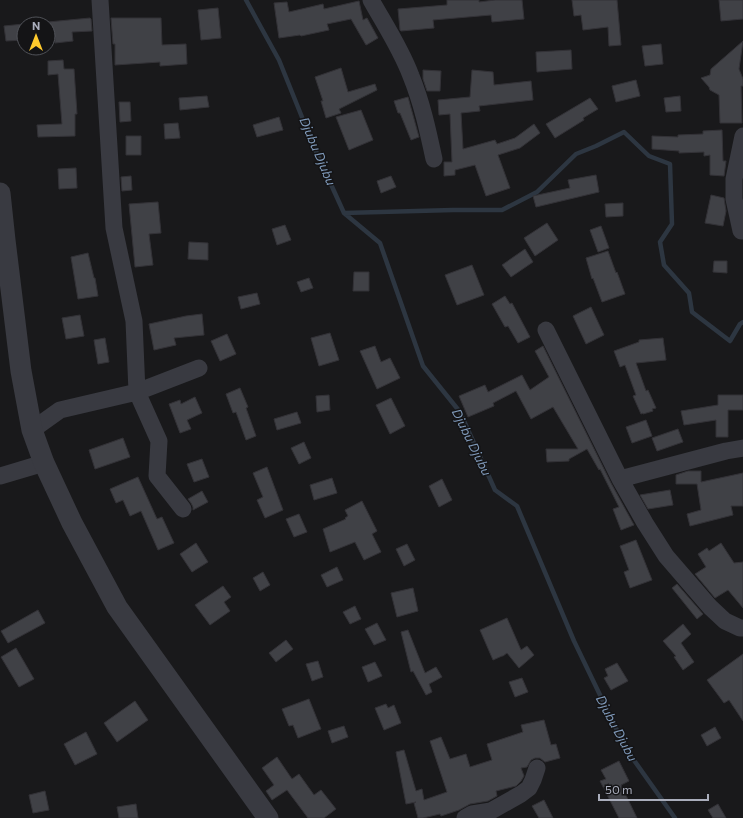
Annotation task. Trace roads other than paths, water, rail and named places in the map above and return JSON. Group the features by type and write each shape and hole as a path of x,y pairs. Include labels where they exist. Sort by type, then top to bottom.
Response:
{"street":[{"path":"100,0 114,228 134,321 137,392 159,441 157,476 183,509"},
{"path":"371,0 398,47 411,76 422,108 434,159"},
{"path":"743,140 734,179 734,198 741,231 743,231"},
{"path":"0,193 21,371 32,430 44,463 72,523 117,607 268,818"},
{"path":"546,330 620,479 666,556 715,612 725,621 743,628"},
{"path":"32,430 60,410 137,392 199,368"},
{"path":"620,479 726,451 743,448"},
{"path":"0,476 44,463"},
{"path":"465,818 472,814 491,811 521,794 528,788 533,780 537,768"}],"waterway":[{"name":"Djubu Djubu","path":"246,0 279,60 314,147 344,213 380,243 423,366 460,412 495,490 517,506 574,641 626,749 675,818"},
{"path":"344,213 502,210 537,192 576,154 624,132 649,156 670,164 672,224 660,242 664,265 689,293 692,312 730,341 740,324 743,322"}]}
